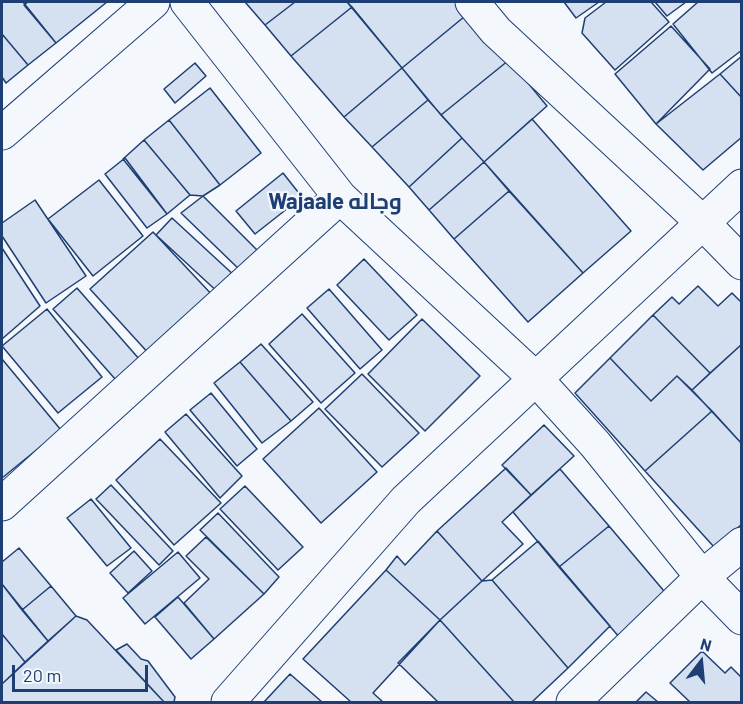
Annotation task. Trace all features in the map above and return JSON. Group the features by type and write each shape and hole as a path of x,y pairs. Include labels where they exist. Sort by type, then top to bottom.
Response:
{"street":[{"path":"2,133 153,2"},
{"path":"187,2 340,197 537,380 595,444 702,577 741,618"},
{"path":"472,2 496,31 702,222 741,263"},
{"path":"228,702 406,500 537,380 741,186"},
{"path":"2,504 340,197"},
{"path":"573,702 702,577 741,544"}],"building":[{"path":"2,2 23,2 56,43 28,65 2,34"},
{"path":"28,2 107,2 56,43 24,5"},
{"path":"245,2 295,2 265,25"},
{"path":"295,2 347,2 352,7 291,56 265,25"},
{"path":"347,2 461,2 470,12 402,68"},
{"path":"564,2 599,2 576,18"},
{"path":"606,2 651,2 669,22 615,70 582,33 585,18"},
{"path":"655,2 686,2 667,16"},
{"path":"698,2 742,2 742,50 712,73 673,24"},
{"path":"352,7 402,68 344,117 291,56"},
{"path":"470,12 509,60 441,115 402,68"},
{"path":"671,26 710,69 656,124 615,74"},
{"path":"2,34 28,65 6,83 2,77"},
{"path":"742,56 742,98 720,74"},
{"path":"509,60 547,106 484,162 441,115"},
{"path":"195,63 206,76 175,103 164,89"},
{"path":"402,68 428,100 372,147 344,117"},
{"path":"720,74 742,98 742,137 703,170 656,124"},
{"path":"210,88 261,153 220,185 169,120"},
{"path":"428,100 462,138 409,187 372,147"},
{"path":"532,119 631,231 583,273 484,162"},
{"path":"169,120 220,185 203,196 190,195 144,140"},
{"path":"462,138 484,162 429,210 409,187"},
{"path":"144,140 190,195 167,214 123,159"},
{"path":"125,158 167,214 147,228 105,174"},
{"path":"484,162 509,191 454,239 429,210"},
{"path":"283,173 302,197 255,234 236,211"},
{"path":"99,180 143,236 93,276 48,219"},
{"path":"509,191 583,273 528,322 454,239"},
{"path":"203,196 264,257 243,273 181,213"},
{"path":"35,200 86,276 46,303 2,236 2,223"},
{"path":"172,218 236,277 221,295 156,235"},
{"path":"153,232 215,298 151,356 90,289"},
{"path":"2,248 40,306 2,339"},
{"path":"364,259 417,315 389,340 337,285"},
{"path":"698,286 718,306 732,293 742,303 742,344 710,373 653,315 672,297 679,304"},
{"path":"77,288 140,360 116,380 53,309"},
{"path":"329,289 382,350 360,369 307,308"},
{"path":"47,309 102,377 58,413 2,346"},
{"path":"302,314 355,373 321,403 269,344"},
{"path":"653,315 710,373 692,390 677,376 651,401 610,358"},
{"path":"422,319 480,376 425,431 368,374"},
{"path":"261,344 313,402 291,421 240,362"},
{"path":"742,344 742,444 692,390"},
{"path":"610,358 651,401 677,376 712,411 645,471 575,393"},
{"path":"2,359 61,430 2,478"},
{"path":"240,362 291,421 262,443 214,383"},
{"path":"362,374 419,433 382,467 325,409"},
{"path":"211,393 257,449 237,466 190,410"},
{"path":"319,408 377,472 321,523 263,459"},
{"path":"712,411 742,444 742,524 715,548 645,471"},
{"path":"186,414 242,476 220,498 165,432"},
{"path":"544,425 574,456 531,495 502,465"},
{"path":"160,439 221,503 174,545 116,480"},
{"path":"506,468 531,495 502,522 523,544 482,581 437,531"},
{"path":"560,469 609,526 559,567 513,512"},
{"path":"111,485 173,551 159,565 96,499"},
{"path":"245,486 303,547 278,570 220,509"},
{"path":"91,499 131,548 107,566 67,518"},
{"path":"218,513 279,577 264,594 200,530"},
{"path":"609,526 669,597 620,638 559,567"},
{"path":"437,531 482,581 440,620 386,570 397,556 405,565"},
{"path":"206,537 264,594 214,639 184,603 209,579 186,556"},
{"path":"538,541 610,626 568,668 492,580"},
{"path":"19,548 51,586 22,610 2,584 2,562"},
{"path":"134,551 152,571 128,593 110,573"},
{"path":"178,552 200,578 145,624 123,598"},
{"path":"386,570 440,620 373,693 383,702 351,702 303,659"},
{"path":"492,580 568,668 532,702 514,702 440,620 482,581"},
{"path":"2,584 48,641 25,662 2,634"},
{"path":"51,586 76,616 48,641 22,610"},
{"path":"178,597 214,639 191,659 155,617"},
{"path":"76,616 87,620 164,702 2,702 2,684"},
{"path":"440,620 514,702 438,702 398,663"},
{"path":"2,634 25,662 2,684"},
{"path":"127,644 141,659 148,661 175,697 174,702 164,702 116,650"},
{"path":"702,651 725,673 731,667 742,678 742,702 690,702 670,683"},
{"path":"290,674 322,702 264,702"},
{"path":"646,692 658,702 636,702"}],"district":[{"name":"Wajaale وجاله","path":"335,202"}]}
